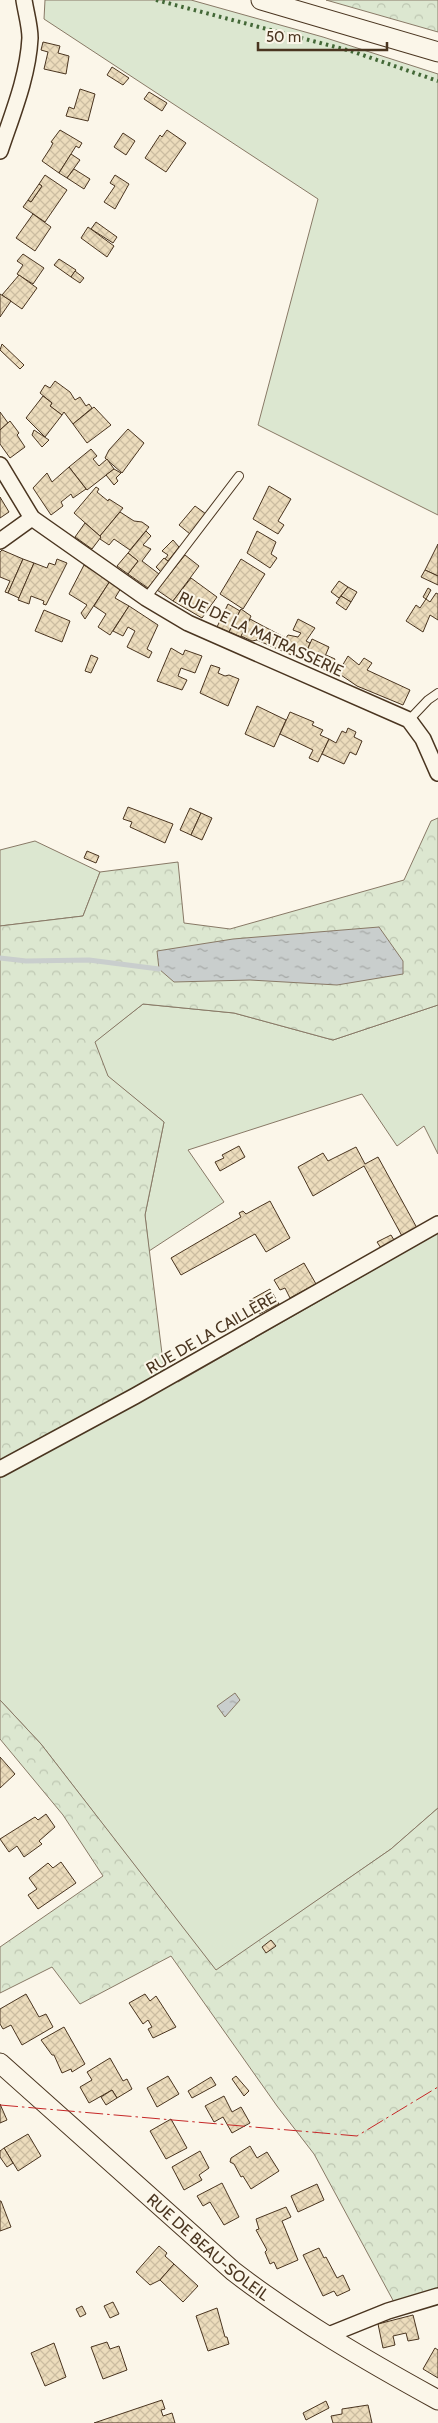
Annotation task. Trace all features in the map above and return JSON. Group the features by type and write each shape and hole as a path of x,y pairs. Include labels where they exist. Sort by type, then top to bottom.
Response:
{"street":[{"path":"24,0 29,25"},
{"path":"0,151 22,82 29,47 30,0"},
{"path":"261,0 438,52"},
{"name":"RUE DE LA MATRASSERIE","path":"0,466 32,518 146,598 188,623 409,720"},
{"path":"0,541 32,518"},
{"path":"409,720 423,739 438,773"},
{"name":"RUE DE LA CAILLÈRE","path":"0,1469 135,1396 438,1224"},
{"name":"RUE DE BEAU-SOLEIL","path":"0,2063 233,2271 274,2302 326,2336 438,2400"},
{"path":"326,2336 388,2311 438,2296"}],"lane":[{"path":"146,598 239,476"},
{"path":"409,720 428,700 438,693"}],"green space":[{"path":"45,0 191,0 323,37 438,74 438,515 258,425 318,199 44,19"},
{"path":"326,0 438,0 438,32"},
{"path":"438,818 438,1005 333,1040 234,1013 143,1004 95,1042 108,1076 164,1122 145,1215 164,1370 0,1468 0,926 83,916 100,872 178,862 184,923 230,929 404,880 431,821"},
{"path":"35,841 100,872 83,916 0,926 0,850"},
{"path":"143,1004 234,1013 333,1040 438,1005 438,1154 424,1126 397,1146 362,1094 188,1150 224,1202 149,1251 145,1215 164,1122 107,1076 94,1042"},
{"path":"438,1233 438,1808 391,1849 216,1971 41,1744 0,1700 0,1468 164,1370 178,1382"},
{"path":"0,1700 41,1744 216,1970 391,1849 438,1808 438,2288 395,2304 314,2154 277,2106 171,1956 80,2004 52,1967 0,1993 0,1947 103,1876 63,1815 0,1739"}],"water":[{"path":"379,927 403,961 403,974 337,985 250,980 174,982 159,969 157,951 233,939"},
{"path":"235,1693 240,1700 225,1717 217,1706"}],"building":[{"path":"43,42 60,46 58,53 69,56 66,74 44,69 48,52 41,50"},
{"path":"112,67 129,78 123,85 107,75"},
{"path":"80,89 95,94 88,121 66,116 69,107 74,109"},
{"path":"149,92 167,103 162,111 144,99"},
{"path":"60,130 82,143 79,148 76,146 59,173 42,161 53,143 51,142"},
{"path":"167,130 186,143 166,172 145,158 160,135 162,137"},
{"path":"123,133 135,141 126,155 114,147"},
{"path":"71,154 80,160 67,178 59,173"},
{"path":"74,169 90,179 84,189 67,178"},
{"path":"45,175 67,190 45,222 23,207 28,200 31,202 42,186 39,184"},
{"path":"115,175 129,184 115,209 104,202 115,186 110,183"},
{"path":"39,184 42,186 31,202 28,200"},
{"path":"33,214 51,227 35,251 16,238"},
{"path":"96,222 117,237 113,243 91,229"},
{"path":"88,227 114,246 107,257 81,238"},
{"path":"23,254 44,268 33,284 17,274 23,265 17,261"},
{"path":"59,259 76,270 71,277 54,265"},
{"path":"75,271 84,278 80,283 71,277"},
{"path":"19,275 37,288 22,309 2,295"},
{"path":"0,294 11,301 0,317"},
{"path":"2,344 24,365 20,369 0,350"},
{"path":"55,381 70,392 75,400 80,397 86,406 89,404 92,408 73,424 64,412 62,415 50,406 52,403 40,393 45,385 50,388"},
{"path":"43,396 52,403 50,406 62,415 45,437 26,418"},
{"path":"94,407 111,425 87,443 73,424"},
{"path":"0,412 8,423 0,430"},
{"path":"10,421 19,433 17,435 25,447 10,458 0,444 0,430"},
{"path":"128,429 144,443 122,473 105,458 109,450"},
{"path":"34,430 49,440 42,447 32,435"},
{"path":"91,449 97,456 93,459 99,466 107,459 114,469 87,490 69,467"},
{"path":"69,467 86,489 73,498 71,494 61,502 63,506 51,515 33,488 47,473 52,482"},
{"path":"114,469 121,473 116,478 118,481 114,485 106,475"},
{"path":"269,486 291,499 278,521 284,525 278,534 253,519"},
{"path":"96,487 99,489 97,492 108,501 109,499 123,508 100,536 74,513"},
{"path":"0,497 9,512 0,518"},
{"path":"195,506 206,514 190,534 179,525"},
{"path":"120,512 134,521 142,522 149,527 130,550 114,539 109,545 100,539 100,536"},
{"path":"85,523 101,537 92,549 75,537"},
{"path":"146,531 151,536 143,545 151,549 142,561 159,574 148,588 128,574 138,561 128,553"},
{"path":"257,531 276,542 271,554 277,558 270,568 247,553"},
{"path":"173,540 179,547 168,561 165,559 168,555 162,551"},
{"path":"438,544 438,576 425,570"},
{"path":"2,550 23,559 8,593 5,592 10,581 0,577 0,552"},
{"path":"128,553 138,561 128,574 117,566"},
{"path":"185,555 199,566 173,601 157,590"},
{"path":"164,558 169,562 161,572 156,567"},
{"path":"23,559 34,563 19,598 8,593"},
{"path":"57,559 67,563 46,605 43,604 44,601 31,596 29,604 18,600 34,563 47,568 49,563 55,565"},
{"path":"241,559 265,574 243,609 220,594"},
{"path":"84,565 110,581 85,619 81,613 87,605 69,594"},
{"path":"425,570 438,576 438,585 421,577"},
{"path":"191,578 217,597 202,618 173,601"},
{"path":"110,581 121,588 115,598 129,606 110,635 98,627 106,614 94,606"},
{"path":"339,581 348,587 339,598 331,592"},
{"path":"348,587 357,592 351,602 341,596"},
{"path":"428,588 431,590 426,599 423,597"},
{"path":"436,593 438,594 438,620 430,615 423,632 406,621 416,605 420,608 426,599 430,602"},
{"path":"341,596 351,602 346,610 336,603"},
{"path":"228,604 240,611 229,632 217,627"},
{"path":"129,606 158,625 147,649 152,652 149,658 127,647 135,631 128,627 123,636 113,631"},
{"path":"241,609 251,616 241,637 229,632"},
{"path":"44,610 70,621 62,642 35,631"},
{"path":"250,619 263,626 257,640 252,641 241,636"},
{"path":"298,619 315,628 306,641 310,643 303,660 257,640 263,626 286,638 288,635 298,637 301,633 293,630"},
{"path":"312,639 329,647 320,668 303,660"},
{"path":"171,648 183,655 185,650 202,656 195,673 181,668 178,676 187,680 182,690 157,681"},
{"path":"91,655 98,658 91,673 85,671"},
{"path":"326,655 335,659 329,672 320,668"},
{"path":"348,656 359,665 364,658 372,663 367,670 410,690 403,705 357,686 338,673"},
{"path":"211,665 220,668 218,673 239,679 228,706 200,693"},
{"path":"257,706 286,720 274,747 245,734"},
{"path":"290,712 314,722 312,725 323,730 320,735 329,739 318,762 309,758 313,750 280,734"},
{"path":"348,728 356,732 354,737 362,741 356,755 350,752 344,764 322,754 329,739 336,743 342,731 346,733"},
{"path":"128,807 173,824 165,843 130,827 132,822 123,819"},
{"path":"190,808 201,813 191,835 180,830"},
{"path":"201,813 212,818 202,840 191,835"},
{"path":"87,851 99,856 96,863 84,858"},
{"path":"239,1146 245,1157 220,1171 215,1162 224,1158 222,1155"},
{"path":"356,1147 365,1164 378,1157 417,1228 402,1236 364,1166 313,1196 298,1167 323,1153 328,1161"},
{"path":"270,1201 290,1238 266,1252 255,1234 181,1275 171,1258 241,1217 239,1213 243,1211 246,1214"},
{"path":"391,1235 394,1240 381,1248 377,1242"},
{"path":"304,1263 316,1284 290,1298 285,1288 280,1290 274,1280"},
{"path":"270,1289 279,1304 259,1314 252,1299"},
{"path":"0,1757 15,1774 0,1788"},
{"path":"46,1814 55,1827 39,1841 42,1844 24,1857 17,1846 9,1852 0,1839 35,1817 38,1820"},
{"path":"61,1862 76,1883 38,1909 28,1895 37,1889 29,1878 48,1863 53,1868"},
{"path":"271,1940 276,1946 266,1953 262,1947"},
{"path":"26,1994 39,2017 46,2014 53,2027 22,2045 11,2025 3,2029 0,2024 0,2009"},
{"path":"145,1994 150,2001 156,1996 176,2027 153,2038 148,2029 152,2027 148,2020 143,2024 129,2003"},
{"path":"64,2027 85,2064 72,2072 71,2069 62,2073 54,2055 52,2055 41,2040"},
{"path":"110,2058 123,2081 127,2079 132,2089 117,2098 112,2090 89,2103 80,2087 92,2080 87,2072"},
{"path":"168,2076 179,2094 157,2107 147,2088"},
{"path":"236,2076 249,2091 244,2096 232,2079"},
{"path":"211,2077 216,2085 192,2098 188,2091"},
{"path":"112,2090 117,2098 106,2105 101,2097"},
{"path":"224,2096 232,2112 241,2107 250,2123 232,2133 223,2117 214,2122 205,2106"},
{"path":"0,2104 7,2120 0,2123"},
{"path":"171,2119 187,2148 166,2159 150,2131"},
{"path":"28,2134 41,2156 18,2171 4,2148"},
{"path":"250,2146 257,2158 267,2152 279,2171 251,2189 243,2176 241,2177 234,2164 230,2162 231,2158"},
{"path":"4,2148 13,2163 7,2167 0,2157 0,2151"},
{"path":"200,2151 209,2168 199,2175 202,2180 184,2190 172,2167"},
{"path":"222,2183 239,2217 224,2225 210,2202 203,2206 197,2196"},
{"path":"317,2184 324,2200 298,2212 291,2196"},
{"path":"0,2201 11,2227 0,2231"},
{"path":"286,2207 291,2217 282,2221 298,2260 277,2269 274,2262 270,2264 265,2252 267,2250 256,2230 259,2229 256,2219"},
{"path":"159,2246 167,2253 165,2256 174,2264 160,2280 150,2285 136,2272"},
{"path":"319,2248 337,2278 343,2275 350,2290 337,2296 334,2291 323,2296 303,2255"},
{"path":"174,2264 198,2286 183,2302 160,2280"},
{"path":"113,2302 119,2314 110,2318 104,2306"},
{"path":"82,2306 86,2314 80,2317 76,2309"},
{"path":"217,2308 225,2337 227,2337 229,2344 208,2351 196,2316"},
{"path":"413,2315 419,2339 408,2341 406,2333 393,2336 395,2345 383,2348 378,2324"},
{"path":"107,2342 110,2349 119,2346 127,2370 103,2379 91,2347"},
{"path":"54,2343 66,2377 45,2386 31,2353"},
{"path":"435,2348 438,2350 438,2378 423,2369"},
{"path":"162,2400 165,2409 161,2410 163,2416 172,2413 175,2423 94,2423"},
{"path":"326,2401 329,2408 306,2420 303,2413"},
{"path":"368,2405 372,2423 333,2423 331,2416 342,2414 342,2409"}],"waterway":[{"path":"0,958 26,961 89,960 159,969"}],"hedge":[{"path":"156,0 351,51 438,81"}],"power":[{"path":"0,2105 357,2136 438,2087"}]}
